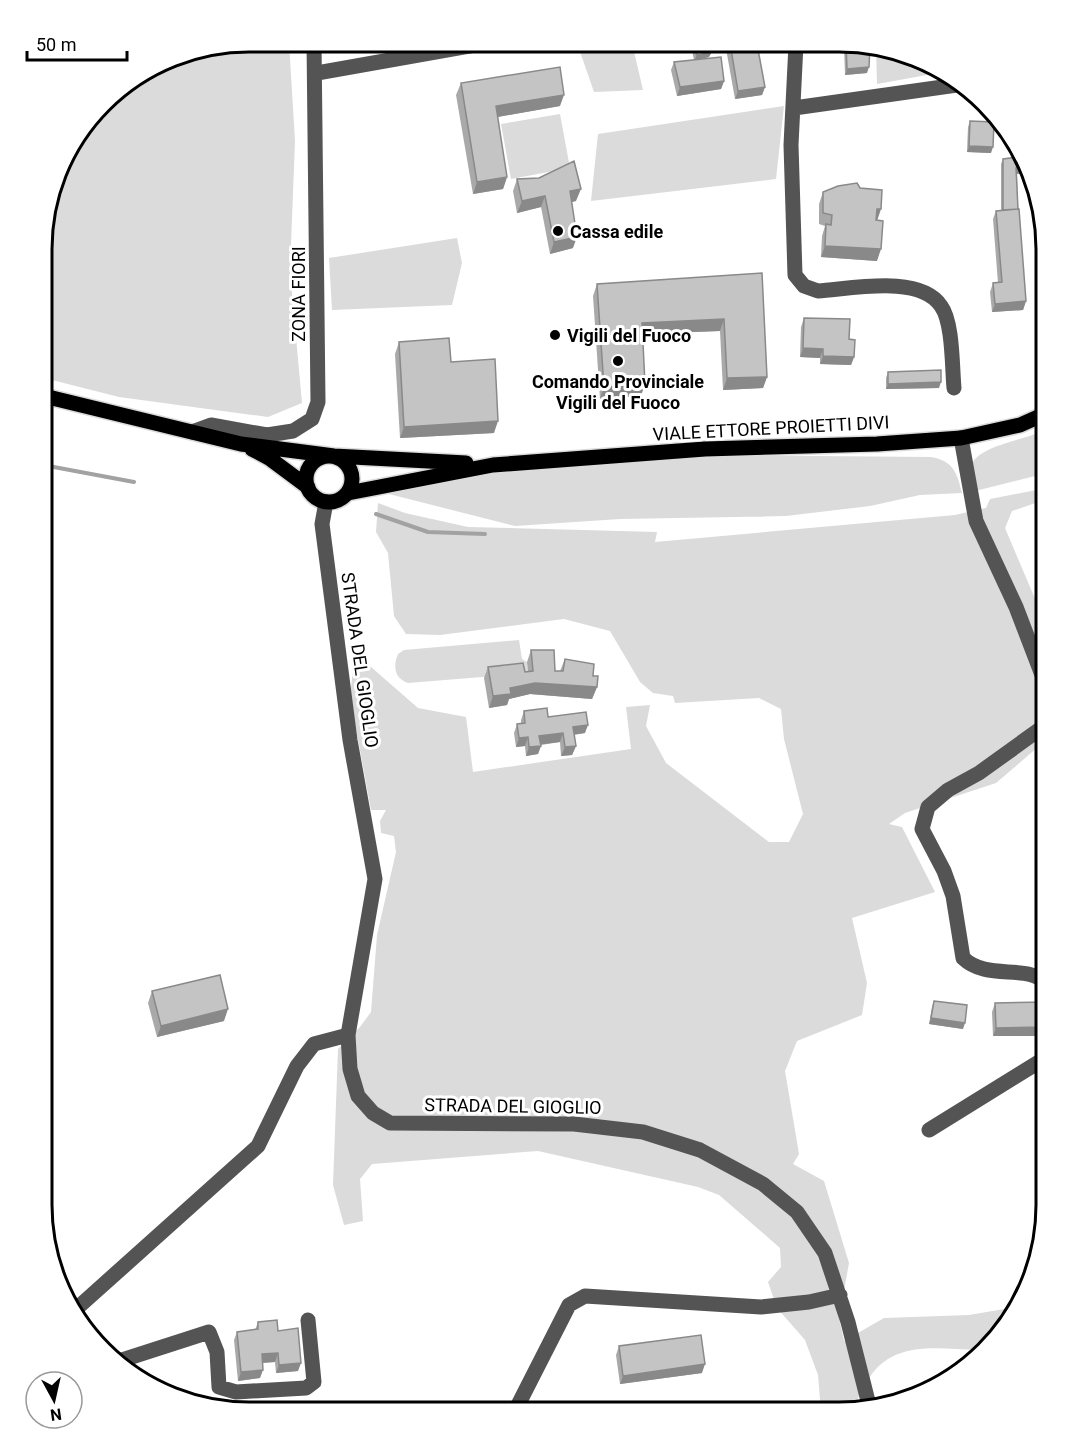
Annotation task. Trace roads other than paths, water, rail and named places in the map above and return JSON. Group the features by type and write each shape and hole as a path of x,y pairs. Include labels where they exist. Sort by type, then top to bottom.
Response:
{"main road":[{"name":"VIALE ETTORE PROIETTI DIVI","path":"52,398 241,444 334,456 493,465"},
{"name":"VIALE ETTORE PROIETTI DIVI","path":"334,456 320,458 309,467 306,480 314,497 326,502 338,501 348,493 493,465 705,449 877,444 961,438 1020,425 1036,418"},
{"name":"VIALE ETTORE PROIETTI DIVI","path":"241,444 269,458 308,487"},
{"path":"334,456 347,464 351,471 352,486 348,493"}],"street":[{"name":"ZONA FIORI","path":"192,432 211,425 267,435 293,431 312,418 318,402 317,73 315,52"},
{"path":"317,73 435,52"},
{"path":"796,52 791,145 795,275 804,286 818,291 903,286 927,292 942,306 947,322 954,388"},
{"path":"794,108 949,86"},
{"path":"961,438 976,521 1016,607 1036,659"},
{"name":"STRADA DEL GIOGLIO","path":"326,502 322,524 350,740 375,879 348,1035 350,1069 358,1096 373,1113 390,1123 573,1124 643,1131 700,1150 763,1184 797,1212 825,1253 840,1295 868,1400"},
{"path":"1036,732 979,773 948,790 928,807 922,830 944,871 953,896 963,958 968,963 992,972 1032,974 1036,977"},
{"path":"81,1305 258,1146 297,1066 314,1044 348,1035"},
{"path":"929,1130 1036,1064"},
{"path":"520,1402 569,1305 585,1296 762,1307 840,1295"},
{"path":"126,1358 209,1332 217,1352 219,1387 236,1392 306,1389 314,1382 308,1320"}],"waterway":[{"path":"52,467 134,482"},
{"path":"376,514 428,532 485,534"}],"place":[{"name":"Cassa edile","path":"558,231"},
{"name":"Vigili del Fuoco","path":"555,335"},
{"name":"Comando Provinciale Vigili del Fuoco","path":"618,361"}]}
